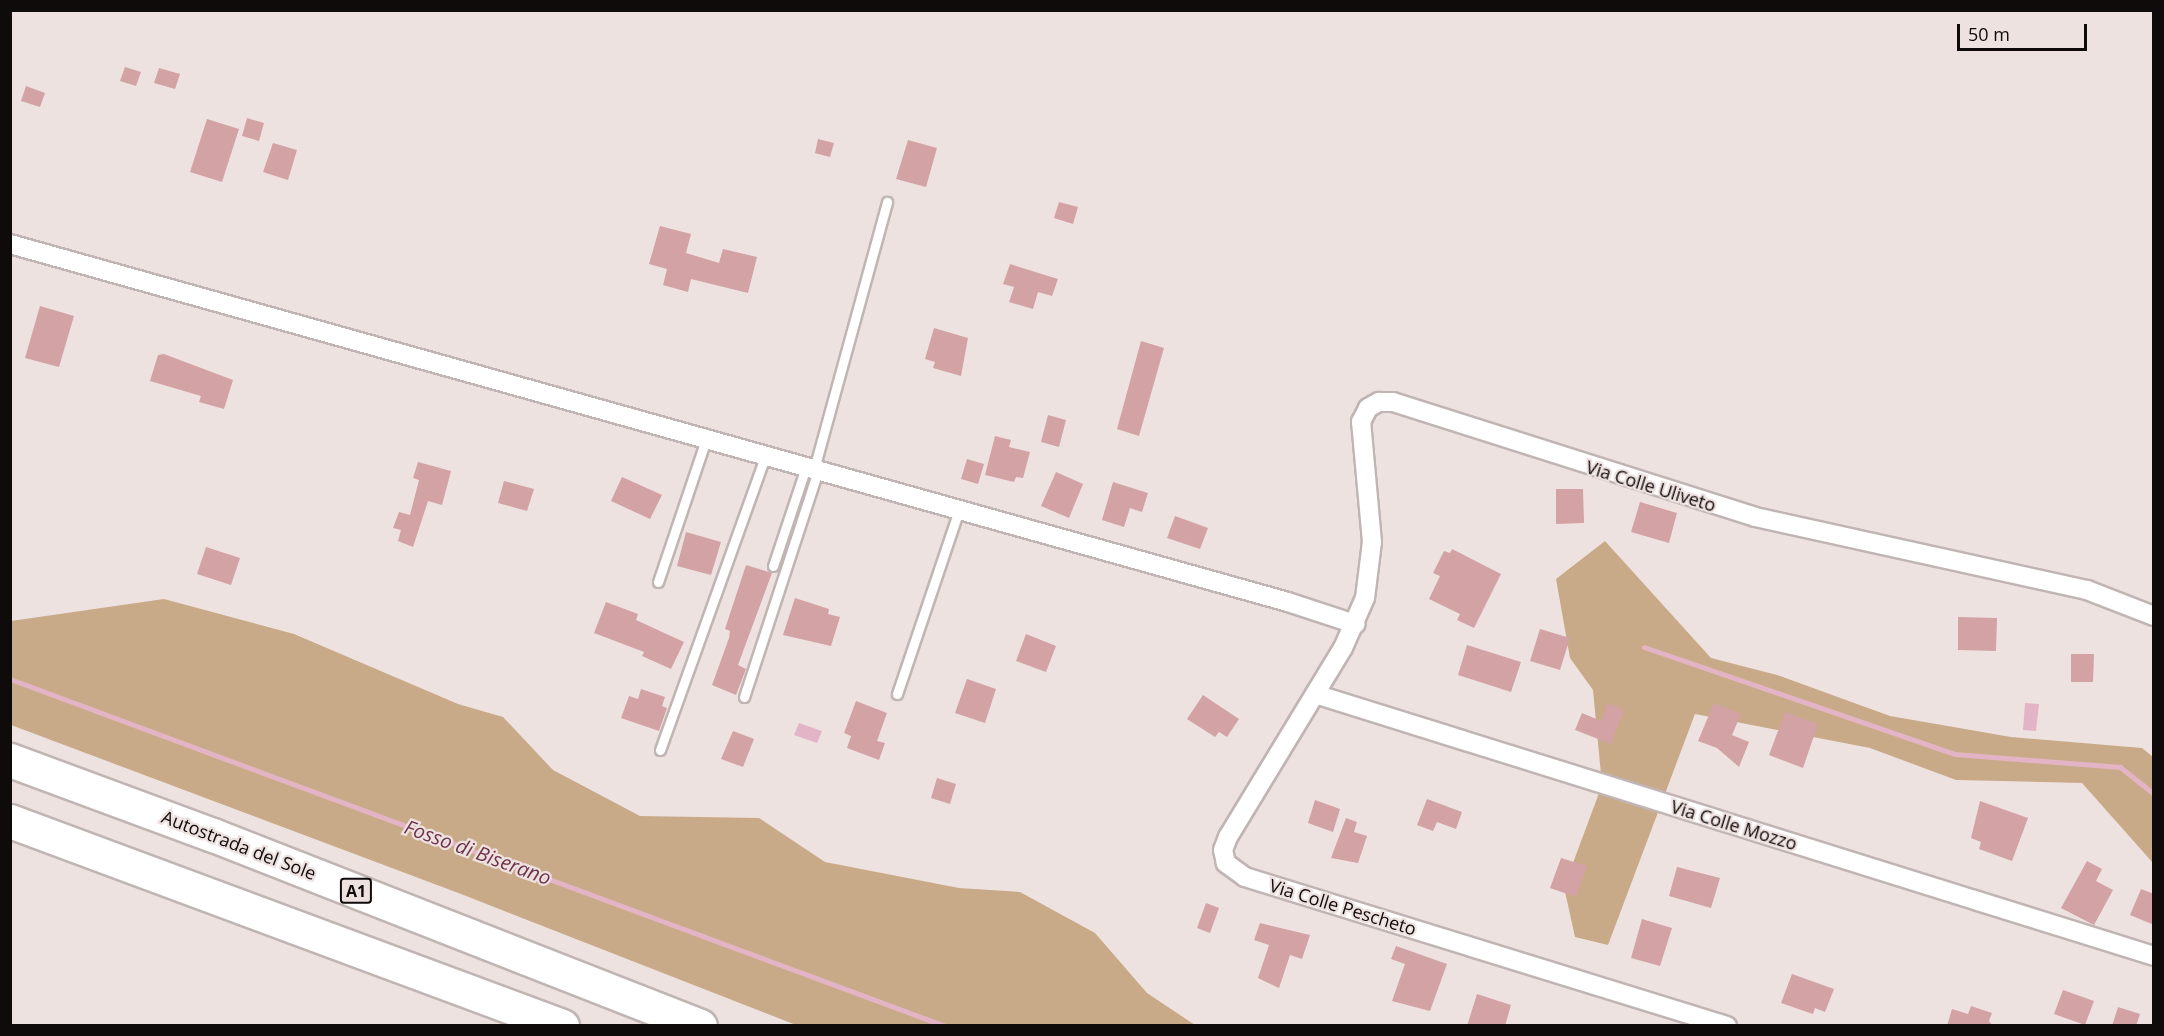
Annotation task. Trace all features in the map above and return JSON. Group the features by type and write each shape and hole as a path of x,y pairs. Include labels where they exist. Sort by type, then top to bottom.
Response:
{"highway":[{"name":"Autostrada del Sole","path":"10,760 213,835 700,1026"},
{"path":"10,821 562,1026"}],"street":[{"path":"10,244 959,510 1355,624"},
{"name":"Via Colle Uliveto","path":"1355,624 1369,584 1372,542 1361,422 1373,404 1386,402 1755,517 2087,590 2154,616"},
{"name":"Via Colle Pescheto","path":"1355,624 1226,842 1223,854 1233,871 1727,1026"},
{"name":"Via Colle Mozzo","path":"1315,694 2154,956"}],"lane":[{"path":"744,697 813,469 887,202"},
{"path":"658,582 706,439"},
{"path":"660,750 765,456"},
{"path":"773,566 813,469"},
{"path":"897,694 959,510"}],"shaded area":[{"path":"1605,541 1711,658 1777,675 1890,716 2011,737 2142,748 2153,757 2153,863 2082,783 1956,780 1870,748 1695,714 1608,945 1575,937 1564,887 1602,785 1593,690 1570,658 1556,579"},
{"path":"164,599 294,634 458,704 503,717 553,770 640,816 759,818 825,862 959,888 1020,892 1095,933 1147,993 1195,1025 796,1025 461,894 11,725 11,621"},
{"path":"2025,703 2039,704 2036,731 2023,730"},
{"path":"799,723 822,731 817,743 794,735"}],"building":[{"path":"125,67 141,72 136,86 120,81"},
{"path":"159,68 180,74 175,89 154,83"},
{"path":"26,86 45,93 40,107 21,101"},
{"path":"247,118 264,123 259,141 242,136"},
{"path":"207,119 239,129 222,182 190,172"},
{"path":"818,139 834,143 830,157 815,153"},
{"path":"908,140 937,148 926,187 896,179"},
{"path":"273,143 297,150 288,180 263,172"},
{"path":"1059,202 1078,207 1073,224 1054,218"},
{"path":"660,226 691,234 686,253 719,263 723,249 757,257 748,293 691,279 688,292 663,285 667,269 649,264"},
{"path":"1010,264 1058,279 1052,296 1038,292 1033,309 1009,302 1014,287 1003,284"},
{"path":"40,306 74,316 59,367 25,358"},
{"path":"934,328 968,338 961,376 933,368 935,362 925,359"},
{"path":"1141,341 1164,348 1139,436 1117,429"},
{"path":"164,354 233,380 224,409 199,402 201,396 150,381 158,355"},
{"path":"1048,415 1066,420 1059,447 1041,442"},
{"path":"995,436 1011,440 1009,447 1030,452 1023,478 1016,477 1014,482 985,475"},
{"path":"967,459 984,464 978,484 961,479"},
{"path":"418,462 451,471 442,505 428,501 413,547 398,541 401,530 393,528 399,512 410,515 419,480 413,478"},
{"path":"1056,472 1083,484 1069,518 1041,506"},
{"path":"622,477 662,495 650,519 611,501"},
{"path":"504,481 534,489 527,511 498,503"},
{"path":"1113,482 1148,493 1142,512 1130,508 1124,527 1102,520"},
{"path":"1556,489 1583,489 1584,523 1556,524"},
{"path":"1640,502 1677,513 1669,543 1631,532"},
{"path":"1175,516 1208,528 1200,549 1167,538"},
{"path":"686,532 721,542 711,575 677,566"},
{"path":"206,547 240,558 231,585 197,574"},
{"path":"1452,549 1501,574 1474,628 1457,620 1460,614 1429,599 1440,576 1433,573 1444,551 1450,553"},
{"path":"746,565 772,573 738,665 746,669 736,695 712,685 729,638 730,631 725,629"},
{"path":"795,598 829,609 828,614 840,617 831,646 783,635"},
{"path":"606,602 638,614 636,620 684,642 671,669 642,656 644,652 594,633"},
{"path":"1958,617 1997,618 1996,651 1958,650"},
{"path":"1540,629 1570,638 1560,670 1530,661"},
{"path":"1026,634 1056,646 1046,672 1016,661"},
{"path":"1467,645 1521,662 1511,692 1458,675"},
{"path":"2071,654 2094,654 2093,682 2071,682"},
{"path":"967,679 996,689 985,723 955,713"},
{"path":"641,689 665,697 662,706 667,708 659,731 621,718 629,696 638,699"},
{"path":"1203,695 1239,719 1227,737 1219,732 1215,737 1187,719"},
{"path":"856,701 887,713 877,741 885,743 879,760 847,748 851,736 844,733"},
{"path":"1608,703 1624,710 1611,744 1575,730 1582,713 1601,721"},
{"path":"1714,703 1741,714 1732,735 1749,742 1739,767 1717,748 1698,741"},
{"path":"1785,712 1818,724 1803,768 1769,755"},
{"path":"733,731 754,739 743,767 721,759"},
{"path":"937,778 956,784 950,804 931,798"},
{"path":"1427,799 1462,812 1456,829 1437,822 1433,831 1417,825"},
{"path":"1315,800 1340,809 1333,832 1308,823"},
{"path":"1980,801 2028,818 2012,861 1979,849 1981,842 1971,838"},
{"path":"1346,818 1357,822 1354,832 1367,836 1358,863 1331,858"},
{"path":"1561,858 1587,866 1576,897 1550,888"},
{"path":"2087,861 2102,869 2096,881 2113,890 2094,925 2061,908"},
{"path":"1677,867 1720,878 1711,908 1669,896"},
{"path":"2141,889 2154,894 2154,925 2130,915"},
{"path":"1206,903 1219,908 1210,933 1197,928"},
{"path":"1642,919 1672,928 1660,966 1631,958"},
{"path":"1260,923 1310,935 1302,959 1290,955 1279,988 1258,978 1269,945 1254,940"},
{"path":"1396,946 1447,964 1430,1011 1392,1001 1405,964 1391,959"},
{"path":"1792,974 1834,989 1825,1012 1815,1008 1813,1014 1781,1003"},
{"path":"2063,990 2094,1001 2085,1025 2054,1014"},
{"path":"1477,994 1511,1005 1505,1026 1467,1026"},
{"path":"1971,1006 1992,1013 1989,1021 1993,1026 1947,1026 1952,1009 1968,1014"},
{"path":"2118,1007 2140,1014 2136,1026 2112,1026"}],"waterway":[{"path":"1644,647 1955,754 2120,767 2154,794"},
{"name":"Fosso di Biserano","path":"10,679 945,1026"}]}
